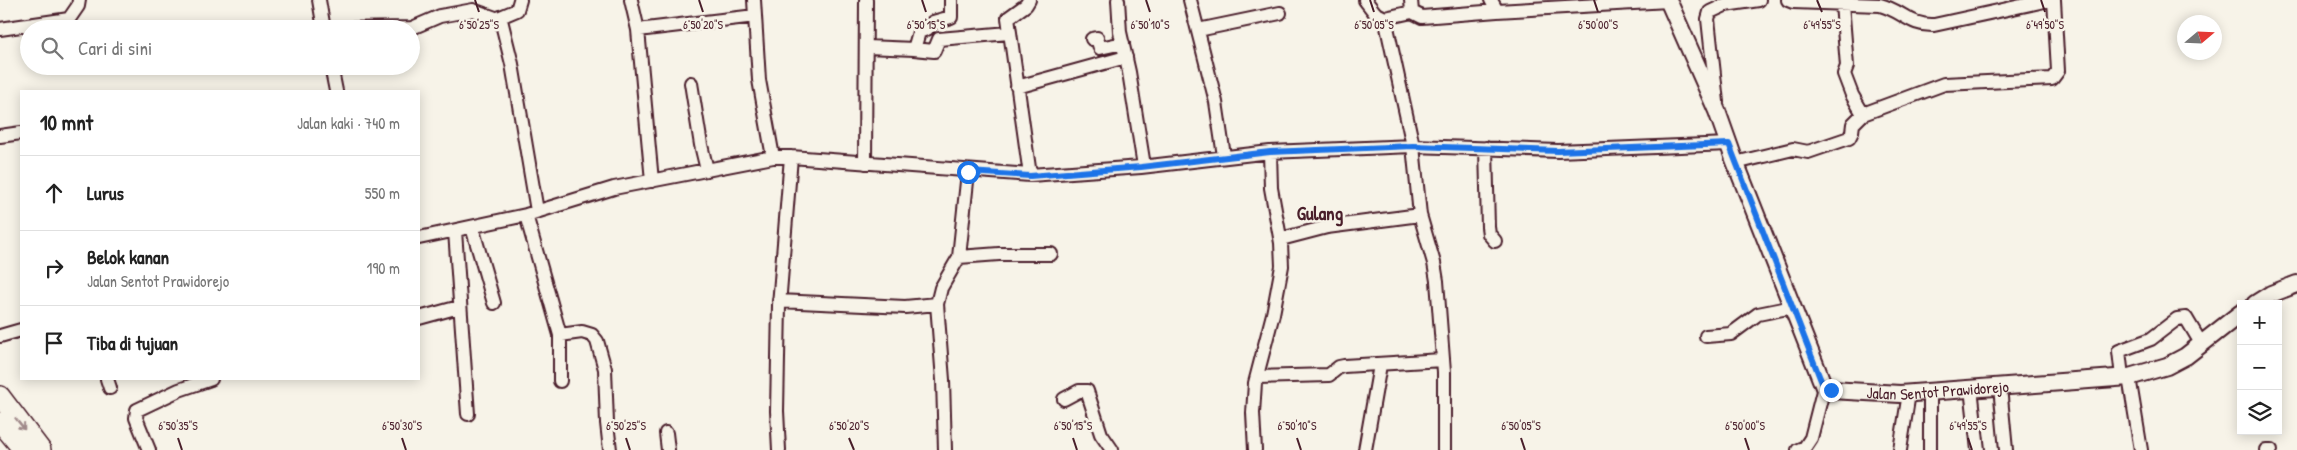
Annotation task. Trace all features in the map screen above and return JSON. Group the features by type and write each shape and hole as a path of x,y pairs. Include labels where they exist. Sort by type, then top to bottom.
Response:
{"highway":[{"path":"0,396 41,450"},
{"path":"0,422 23,450"}],"main road":[{"path":"1668,1 1717,111 1735,163 1824,387"},
{"path":"2261,300 2270,294 2297,284"},
{"name":"Jalan Sentot Prawidorejo","path":"1824,387 1831,390 1930,392 2000,387 2122,370 2168,366 2199,338 2237,315"}],"street":[{"path":"62,20 69,19 78,6 79,0"},
{"path":"319,0 322,20"},
{"path":"498,18 518,10 520,0"},
{"path":"631,0 638,30 652,181"},
{"path":"754,0 759,80 774,157"},
{"path":"865,163 866,0"},
{"path":"914,49 918,32 927,29 934,22 952,17 952,0"},
{"path":"1029,0 1026,5 1008,18 1030,176"},
{"path":"1118,0 1123,43 1144,166"},
{"path":"1190,0 1216,102 1224,156"},
{"path":"1365,0 1375,13 1385,18"},
{"path":"1717,111 1708,20 1710,12 1724,6 1759,0"},
{"path":"1788,0 1793,2 1842,4 1894,4 1909,19 1922,25 1934,25 2049,0"},
{"path":"1735,163 1794,149 1808,152 1849,138 1853,124 1863,114 1944,84 2052,79 2058,71 2054,0"},
{"path":"1385,18 1411,6 1422,16 1494,6 1668,1"},
{"path":"1842,4 1847,66 1844,74 1852,95 1863,114"},
{"path":"420,25 440,16 479,6 498,18 503,24 512,64 532,213 560,335 560,381"},
{"path":"1198,30 1280,13"},
{"path":"638,30 755,16"},
{"path":"1385,18 1413,146 1420,215 1434,263 1437,281 1444,400 1444,450"},
{"path":"0,29 20,26"},
{"path":"867,47 934,51 939,39 1010,33"},
{"path":"1092,39 1097,38 1100,48 1123,43"},
{"path":"1017,87 1126,57"},
{"path":"333,75 336,90"},
{"path":"691,83 707,170"},
{"path":"0,136 20,133"},
{"path":"420,238 532,213 614,188 774,157 1030,176 1270,152 1413,146 1558,151 1729,144"},
{"path":"1486,148 1488,227 1495,241"},
{"path":"1255,450 1253,413 1257,377 1279,287 1282,266 1281,239 1271,188 1270,152"},
{"path":"779,450 777,411 779,301 791,157"},
{"path":"945,450 943,380 937,304 941,288 958,257 968,172"},
{"path":"1281,239 1327,227 1420,215"},
{"path":"472,227 494,303"},
{"path":"455,231 468,414"},
{"path":"958,257 999,254 1051,254"},
{"path":"779,301 905,307 937,304"},
{"path":"420,318 459,307"},
{"path":"1706,336 1731,334 1758,314 1793,307"},
{"path":"2141,450 2119,351 2151,339 2176,319 2186,318 2199,338"},
{"path":"0,336 20,330"},
{"path":"560,335 588,333 596,341 605,369 606,423 610,450"},
{"path":"1257,377 1291,378 1329,375 1339,367 1344,366 1442,360"},
{"path":"1365,450 1380,364"},
{"path":"149,450 136,418 137,410 179,390 209,380"},
{"path":"1798,450 1806,448 1811,438 1824,387"},
{"path":"2000,387 2006,450"},
{"path":"1972,388 1978,450"},
{"path":"1064,399 1079,391 1087,391 1101,434 1112,450"},
{"path":"1930,392 1930,450"},
{"path":"1900,450 1909,393"},
{"path":"666,433 668,450"},
{"path":"2266,450 2271,450"}],"district":[{"name":"Gulang","path":"1320,213"}],"route":[{"path":"968,172 1030,176 1141,167 1270,152 1413,146 1558,151 1729,144 1820,378 1824,387 1831,390"}]}
